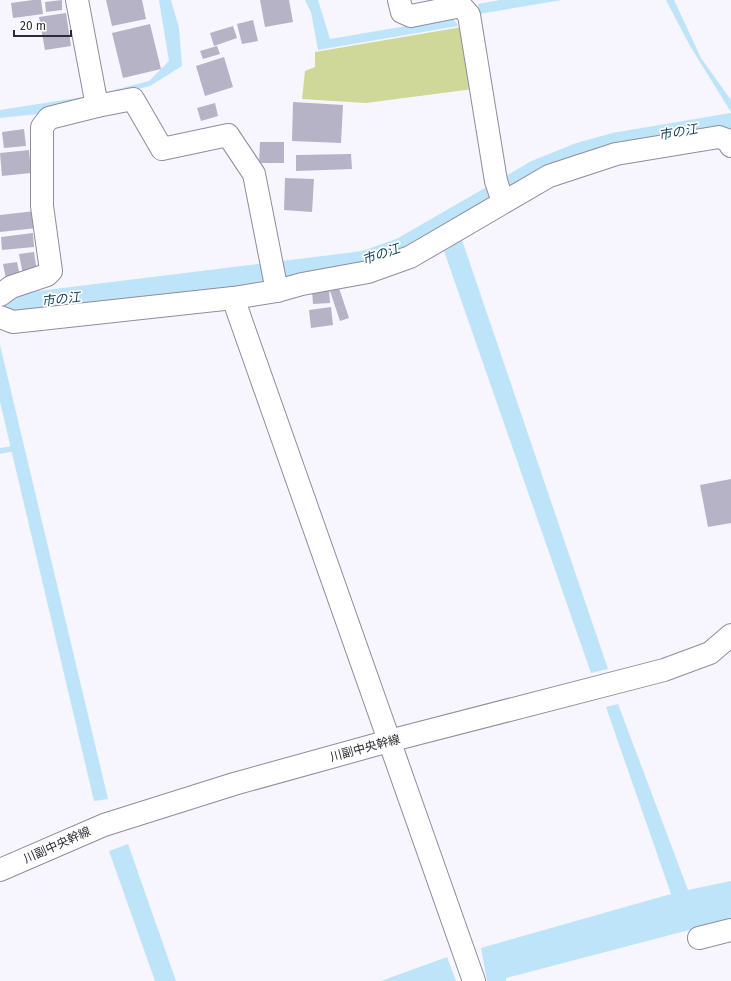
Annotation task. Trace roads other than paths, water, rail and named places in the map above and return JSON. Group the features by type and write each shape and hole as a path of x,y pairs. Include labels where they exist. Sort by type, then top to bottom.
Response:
{"street":[{"path":"77,0 97,106"},
{"path":"399,0 402,12 411,16 461,6 469,15 496,181 503,202"},
{"path":"0,295 11,287 47,275 51,271 42,206 42,127 49,118 97,106 134,99 162,148 228,134 254,174 277,291"},
{"path":"0,317 13,322 232,298 277,291 302,284 368,272 410,257 549,176 616,154 719,137 730,141"},
{"path":"232,298 474,981"},
{"name":"川副中央幹線","path":"0,870 104,825 234,784 389,741 664,670 710,653 731,635"},
{"path":"699,938 731,930"}],"water":[{"path":"159,0 171,0 179,28 182,66 150,86 104,98 103,93 149,81 169,61"},
{"path":"305,0 318,0 330,39 453,18 458,26 318,50 311,12"},
{"path":"500,0 562,0 479,14 478,4"},
{"path":"666,0 674,0 701,58 731,100 731,112 690,46"},
{"path":"83,97 84,102 57,112 0,118 0,110"},
{"path":"462,240 608,669 591,673 444,251"},
{"path":"0,345 108,799 94,801 0,402"},
{"path":"618,704 688,890 731,881 731,919 506,978 506,981 487,981 481,948 671,894 606,707"},
{"path":"128,844 176,981 155,981 109,851"},
{"path":"447,957 456,981 381,981"}],"waterway":[{"name":"市の江","path":"7,305 364,261 401,248 536,170 578,153 618,142 731,123"},
{"path":"0,451 11,449"}]}
